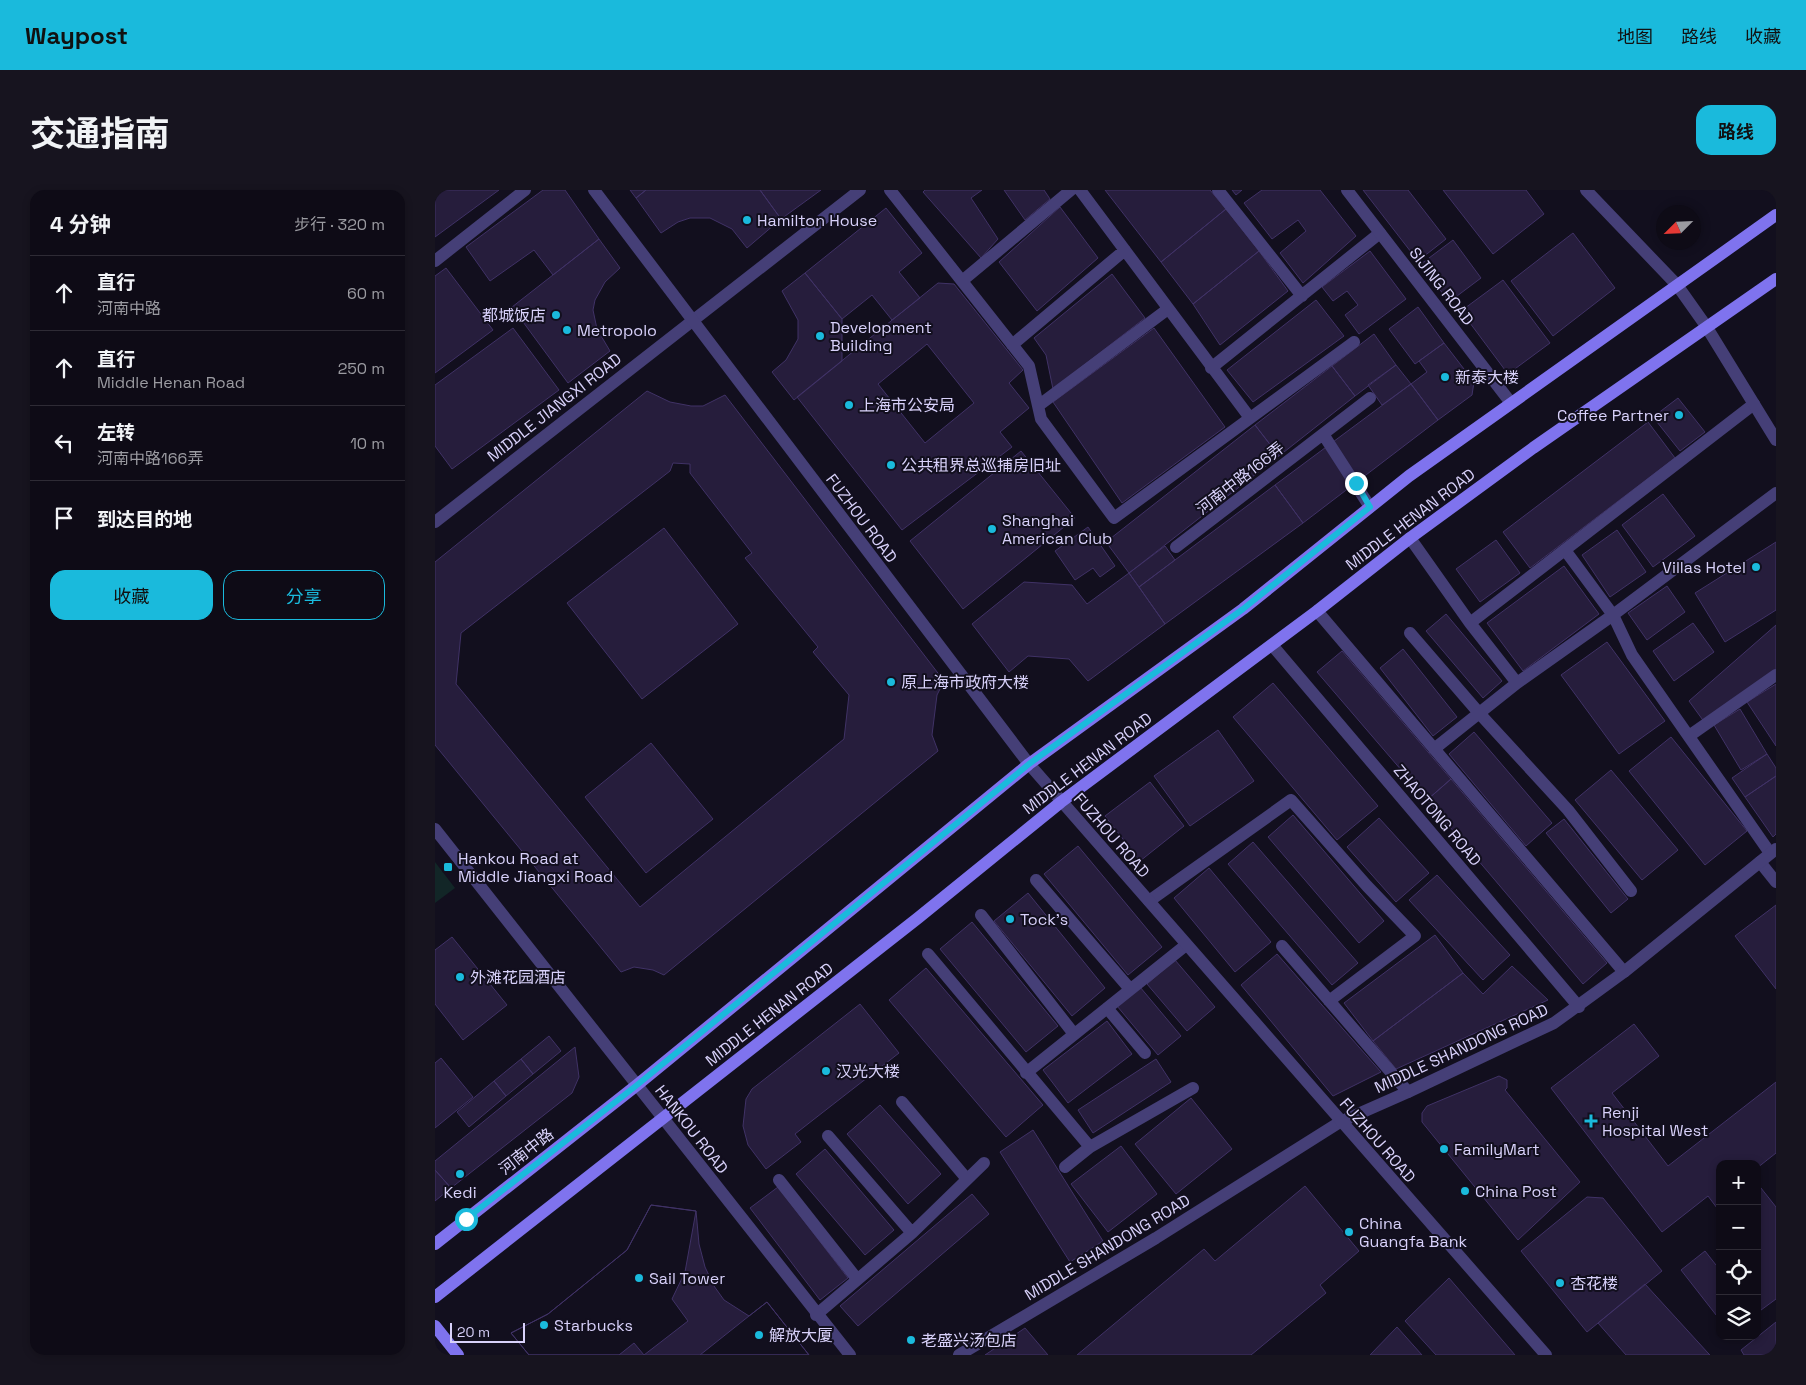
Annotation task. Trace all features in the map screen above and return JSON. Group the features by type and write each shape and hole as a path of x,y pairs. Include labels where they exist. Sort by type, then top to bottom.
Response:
{"main road":[{"name":"MIDDLE HENAN ROAD","path":"637,1085 1029,764 1243,609 1409,476 1776,215"},
{"name":"MIDDLE HENAN ROAD","path":"435,1297 918,918 1061,802 1272,645 1410,538 1706,326 1776,279"},
{"name":"河南中路","path":"435,1244 637,1085"},
{"path":"435,1326 458,1355"}],"street":[{"path":"435,260 525,190"},
{"name":"FUZHOU ROAD","path":"595,190 691,320 1029,764 1340,1122 1547,1355"},
{"name":"MIDDLE JIANGXI ROAD","path":"435,522 691,320 860,190"},
{"path":"890,190 1029,366 1041,419 1114,518 1353,342"},
{"path":"962,281 1071,190"},
{"path":"1080,190 1250,418"},
{"path":"1218,190 1301,296"},
{"name":"SIJING ROAD","path":"1347,190 1511,403"},
{"path":"1586,190 1677,285 1706,326 1776,440"},
{"path":"1211,368 1380,233"},
{"path":"1012,345 1125,250"},
{"path":"1038,406 1168,309"},
{"name":"河南中路166弄","path":"1176,547 1370,398"},
{"path":"1470,623 1754,404"},
{"path":"1323,434 1370,507"},
{"path":"1434,750 1517,682 1613,615 1776,493"},
{"path":"1410,538 1470,623 1517,682"},
{"path":"1565,550 1613,615 1632,655 1773,851"},
{"path":"1317,610 1624,972"},
{"path":"1410,632 1479,713 1568,810 1631,891"},
{"name":"ZHAOTONG ROAD","path":"1272,645 1579,1007"},
{"path":"1689,736 1776,675"},
{"path":"1149,901 1291,800 1367,886 1415,936 1329,1001"},
{"name":"HANKOU ROAD","path":"435,828 849,1355"},
{"name":"MIDDLE SHANDONG ROAD","path":"959,1355 1157,1238 1340,1122 1554,1023 1579,1007 1624,972 1773,851"},
{"path":"1760,862 1776,882"},
{"path":"1036,880 1130,989"},
{"path":"981,915 1074,1034"},
{"path":"1026,1073 1186,945"},
{"path":"1282,946 1408,1092"},
{"path":"928,954 1090,1147"},
{"path":"1107,1008 1145,1053"},
{"path":"1065,1167 1090,1147 1193,1088"},
{"path":"903,1102 966,1178"},
{"path":"828,1136 913,1233"},
{"path":"816,1315 913,1233 983,1162"},
{"path":"779,1180 857,1279"}],"green space":[{"path":"435,862 455,888 435,903"}],"building":[{"path":"435,190 499,190 435,237"},
{"path":"543,190 565,190 599,239 553,275 534,250 490,281 466,247"},
{"path":"630,190 646,190 636,198"},
{"name":"Hamilton House","path":"646,190 760,190 781,219 747,248 732,229 710,218 690,218 678,222 661,233 636,198"},
{"path":"760,190 821,190 781,219"},
{"path":"925,190 982,190 971,198 998,239 981,258 923,192"},
{"path":"1004,190 1044,190 1050,199 1025,220"},
{"path":"1105,190 1210,190 1226,209 1161,262"},
{"path":"1232,190 1242,190 1236,195"},
{"path":"1262,190 1320,190 1356,236 1303,283 1280,253 1306,231 1298,220 1272,239 1244,203"},
{"path":"1363,190 1408,190 1446,239 1418,261"},
{"path":"1443,190 1526,190 1544,214 1493,254"},
{"path":"1060,207 1098,258 1037,311 999,262"},
{"path":"886,208 922,253 899,272 920,298 892,320 872,295 842,319 805,273"},
{"path":"1226,209 1259,251 1193,304 1161,262"},
{"path":"1573,233 1615,288 1553,336 1511,281"},
{"name":"都城饭店","path":"599,239 620,268 605,282 595,300 593,310 597,329 610,351 568,383 512,307"},
{"path":"1453,240 1481,278 1449,302 1421,264"},
{"path":"1259,251 1288,291 1220,345 1193,304"},
{"path":"1370,251 1406,299 1359,334 1345,315 1358,305 1347,291 1333,301 1322,287"},
{"path":"446,268 493,330 435,373 435,276"},
{"name":"Development Building","path":"805,273 842,319 842,361 794,400 772,372 786,360 798,339 798,320 782,291"},
{"path":"1112,274 1145,318 1053,389 1046,355 1034,338"},
{"path":"1503,280 1550,343 1508,374 1461,311"},
{"name":"上海市公安局","path":"938,283 954,284 1023,370 1009,383 1029,408 1000,432 1012,447 902,530 797,397","holes":["927,344 974,403 925,443 878,384"]},
{"path":"1316,300 1344,336 1253,402 1227,370"},
{"path":"1418,307 1444,343 1415,364 1389,329"},
{"path":"513,328 559,390 452,469 435,446 435,385"},
{"path":"1154,328 1225,427 1122,503 1053,402"},
{"path":"1374,334 1396,365 1355,396 1332,366"},
{"name":"新泰大楼","path":"1444,343 1474,382 1472,395 1438,420 1411,384 1427,372 1419,361"},
{"path":"1396,365 1411,384 1382,405 1368,385"},
{"path":"1332,366 1355,396 1279,456 1255,425"},
{"path":"1411,384 1438,420 1303,523 1275,485"},
{"name":"原上海市政府大楼","path":"647,391 670,402 691,406 703,406 725,395 944,681 937,695 932,735 938,751 664,975 653,970 634,967 621,972 435,745 435,562","holes":["673,463 690,464 690,473 752,553 745,558 818,647 813,652 849,695 844,739 640,907 456,684 461,633 670,471"]},
{"path":"1678,398 1705,432 1680,451 1653,417"},
{"path":"1648,422 1675,458 1530,568 1503,532"},
{"path":"1255,425 1279,456 1129,573 1106,542"},
{"name":"Shanghai American Club","path":"1021,451 1075,518 963,609 910,541"},
{"path":"1275,485 1303,523 1165,624 1139,587"},
{"path":"1663,494 1695,536 1653,567 1622,525"},
{"path":"1088,527 1115,566 1100,577 1093,568 1075,580 1055,551"},
{"path":"664,528 738,624 642,699 567,603"},
{"path":"1617,530 1646,572 1610,597 1582,555"},
{"path":"1496,540 1520,573 1480,602 1456,569"},
{"name":"Villas Hotel","path":"1776,542 1776,610 1725,642 1695,593"},
{"path":"1165,546 1175,560 1139,587 1129,573"},
{"path":"1564,566 1599,614 1523,671 1487,623"},
{"path":"1129,573 1165,624 1088,681 1069,659 1028,656 1009,672 972,624 1024,582 1072,585 1087,604"},
{"path":"1667,586 1685,612 1647,640 1628,613"},
{"path":"1446,614 1502,681 1483,698 1426,631"},
{"path":"1693,623 1714,652 1674,681 1653,651"},
{"path":"1776,625 1776,671 1705,723 1689,701"},
{"path":"1607,642 1665,721 1619,754 1561,675"},
{"path":"1403,649 1457,717 1433,736 1380,668"},
{"path":"1342,651 1451,779 1427,800 1317,672"},
{"path":"1273,683 1378,806 1337,840 1233,717"},
{"path":"1776,684 1776,746 1747,702"},
{"path":"1740,709 1767,754 1741,770 1714,725"},
{"path":"1218,730 1254,781 1190,826 1154,776"},
{"path":"1474,732 1552,823 1526,846 1449,754"},
{"path":"1671,737 1747,831 1705,865 1629,771"},
{"path":"651,743 713,819 646,873 585,797"},
{"path":"1767,754 1776,768 1776,776 1745,797 1732,778"},
{"path":"1611,770 1678,850 1642,880 1575,800"},
{"path":"1776,776 1776,834 1773,837 1745,797"},
{"path":"1451,779 1607,963 1583,984 1427,800"},
{"path":"1150,782 1184,826 1140,861 1105,816"},
{"path":"1293,815 1384,921 1359,943 1268,837"},
{"path":"1379,818 1429,873 1396,902 1347,847"},
{"path":"1564,819 1628,899 1611,913 1546,833"},
{"path":"1253,842 1358,963 1332,985 1228,864"},
{"path":"1078,846 1162,947 1128,975 1044,874"},
{"path":"1209,868 1271,942 1235,972 1174,898"},
{"path":"1437,875 1510,955 1483,980 1409,900"},
{"path":"1028,893 1105,988 1072,1016 994,921"},
{"path":"1776,905 1776,989 1735,936"},
{"path":"972,922 1058,1026 1026,1052 940,949"},
{"path":"1435,935 1463,973 1373,1041 1344,1003"},
{"name":"外滩花园酒店","path":"452,937 507,1005 463,1040 435,1004 435,950"},
{"path":"1277,954 1381,1072 1333,1096 1241,985"},
{"path":"1175,960 1215,1007 1187,1031 1147,984"},
{"path":"1512,966 1548,1000 1396,1069 1373,1041 1463,973 1483,994"},
{"path":"926,968 1043,1105 1006,1137 889,1000"},
{"path":"1140,987 1181,1036 1158,1055 1117,1006"},
{"name":"汉光大楼","path":"860,1004 899,1053 795,1134 801,1142 766,1169 748,1145 743,1126 746,1099 752,1089"},
{"path":"1107,1021 1132,1054 1068,1103 1043,1070"},
{"path":"1634,1024 1659,1056 1612,1093 1668,1166 1776,1082 1776,1153 1761,1165 1761,1160 1716,1160 1716,1207 1708,1196 1662,1232 1551,1088"},
{"path":"549,1036 561,1051 533,1074 521,1059"},
{"path":"575,1047 579,1077 572,1093 451,1188 435,1170 435,1161"},
{"path":"441,1058 473,1097 435,1128 435,1063"},
{"path":"521,1059 533,1074 506,1096 494,1081"},
{"path":"1156,1059 1171,1082 1093,1133 1078,1110"},
{"path":"1499,1076 1507,1080 1507,1088 1505,1090 1580,1182 1518,1240 1422,1122 1422,1113 1427,1106"},
{"path":"494,1081 506,1096 469,1127 457,1112"},
{"path":"1191,1098 1232,1149 1176,1194 1135,1144"},
{"path":"880,1105 941,1174 908,1204 847,1134"},
{"path":"1033,1130 1103,1241 1070,1262 1000,1152"},
{"path":"1121,1146 1157,1194 1108,1232 1071,1184"},
{"path":"825,1149 894,1230 865,1255 796,1174"},
{"path":"435,1170 451,1188 435,1201"},
{"path":"1305,1186 1359,1251 1320,1285 1326,1293 1251,1355 1077,1355 1204,1249 1215,1261"},
{"path":"778,1187 848,1278 820,1300 750,1208"},
{"path":"1761,1188 1776,1207 1776,1299 1761,1310"},
{"path":"972,1194 989,1214 858,1326 840,1306"},
{"path":"1587,1197 1603,1198 1662,1271 1587,1332 1521,1251"},
{"name":"Sail Tower","path":"651,1205 696,1211 685,1272 672,1299 688,1321 644,1355 634,1343 619,1355 529,1355 511,1333 548,1314 627,1250"},
{"name":"Sail Tower","path":"651,1205 696,1211 699,1244 705,1267 714,1286 724,1300 749,1316 767,1302 809,1355 529,1355 511,1333 548,1314 627,1250"},
{"path":"1705,1251 1716,1265 1716,1315 1681,1270"},
{"path":"1449,1278 1515,1355 1436,1355 1405,1321"},
{"path":"1645,1284 1710,1355 1626,1355 1598,1323"},
{"name":"解放大厦","path":"767,1302 809,1355 700,1355 749,1316"},
{"path":"1776,1322 1776,1355 1744,1355 1741,1350 1754,1340 1761,1340 1761,1334"},
{"path":"1397,1327 1422,1355 1370,1355"},
{"path":"1025,1328 1048,1355 985,1355"}],"place":[{"name":"Hamilton House","path":"747,220"},
{"name":"都城饭店","path":"556,315"},
{"name":"Metropolo","path":"567,330"},
{"name":"Development Building","path":"820,336"},
{"name":"新泰大楼","path":"1445,377"},
{"name":"上海市公安局","path":"849,405"},
{"name":"Coffee Partner","path":"1679,415"},
{"name":"公共租界总巡捕房旧址","path":"891,465"},
{"name":"Shanghai American Club","path":"992,529"},
{"name":"Villas Hotel","path":"1756,567"},
{"name":"原上海市政府大楼","path":"891,682"},
{"name":"Hankou Road at Middle Jiangxi Road","path":"448,867"},
{"name":"Tock's","path":"1010,919"},
{"name":"外滩花园酒店","path":"460,977"},
{"name":"汉光大楼","path":"826,1071"},
{"name":"Renji Hospital West","path":"1591,1121"},
{"name":"FamilyMart","path":"1444,1149"},
{"name":"Kedi","path":"460,1174"},
{"name":"China Post","path":"1465,1191"},
{"name":"China Guangfa Bank","path":"1349,1232"},
{"name":"Sail Tower","path":"639,1278"},
{"name":"杏花楼","path":"1560,1283"},
{"name":"Starbucks","path":"544,1325"},
{"name":"解放大厦","path":"759,1335"},
{"name":"老盛兴汤包店","path":"911,1340"}],"route":[{"path":"466,1219 637,1085 1029,764 1243,609 1370,507 1356,483"}]}
